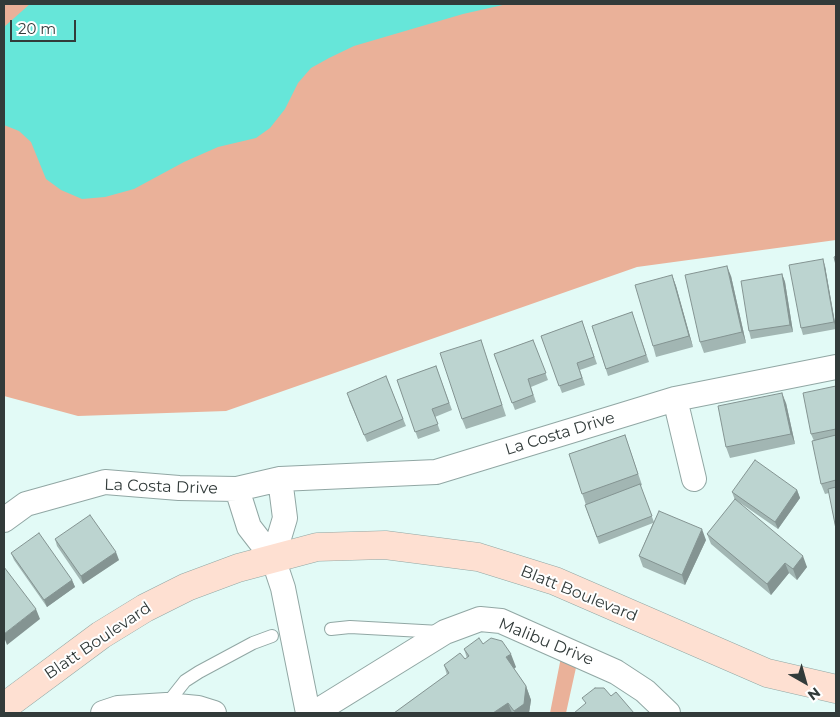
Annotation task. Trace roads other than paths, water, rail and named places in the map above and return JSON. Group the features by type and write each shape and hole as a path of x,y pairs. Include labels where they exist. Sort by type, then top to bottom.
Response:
{"street":[{"name":"La Costa Drive","path":"4,520 26,504 105,482 236,490 280,479 436,472 675,399 836,367"},
{"path":"675,399 694,479"},
{"path":"273,558 284,518 280,479"},
{"name":"La Costa Drive","path":"236,490 249,527 273,558 282,588 308,713"},
{"name":"Blatt Boulevard","path":"9,704 102,635 145,608 187,587 273,558 317,547 385,545 478,557 555,581 767,673 836,689"},
{"name":"Malibu Drive","path":"314,713 445,632 480,619 501,621 616,672 645,691 668,713"},
{"path":"104,713 118,708 166,705 198,708 214,713"}],"lane":[{"path":"331,629 350,627 445,632"},
{"path":"166,705 185,681 198,672 253,643 272,636"}],"water":[{"path":"30,4 507,4 463,14 354,46 311,68 298,83 285,109 270,128 256,138 218,147 184,162 134,189 105,197 82,199 61,190 46,179 31,142 19,131 4,125 4,27"}]}
